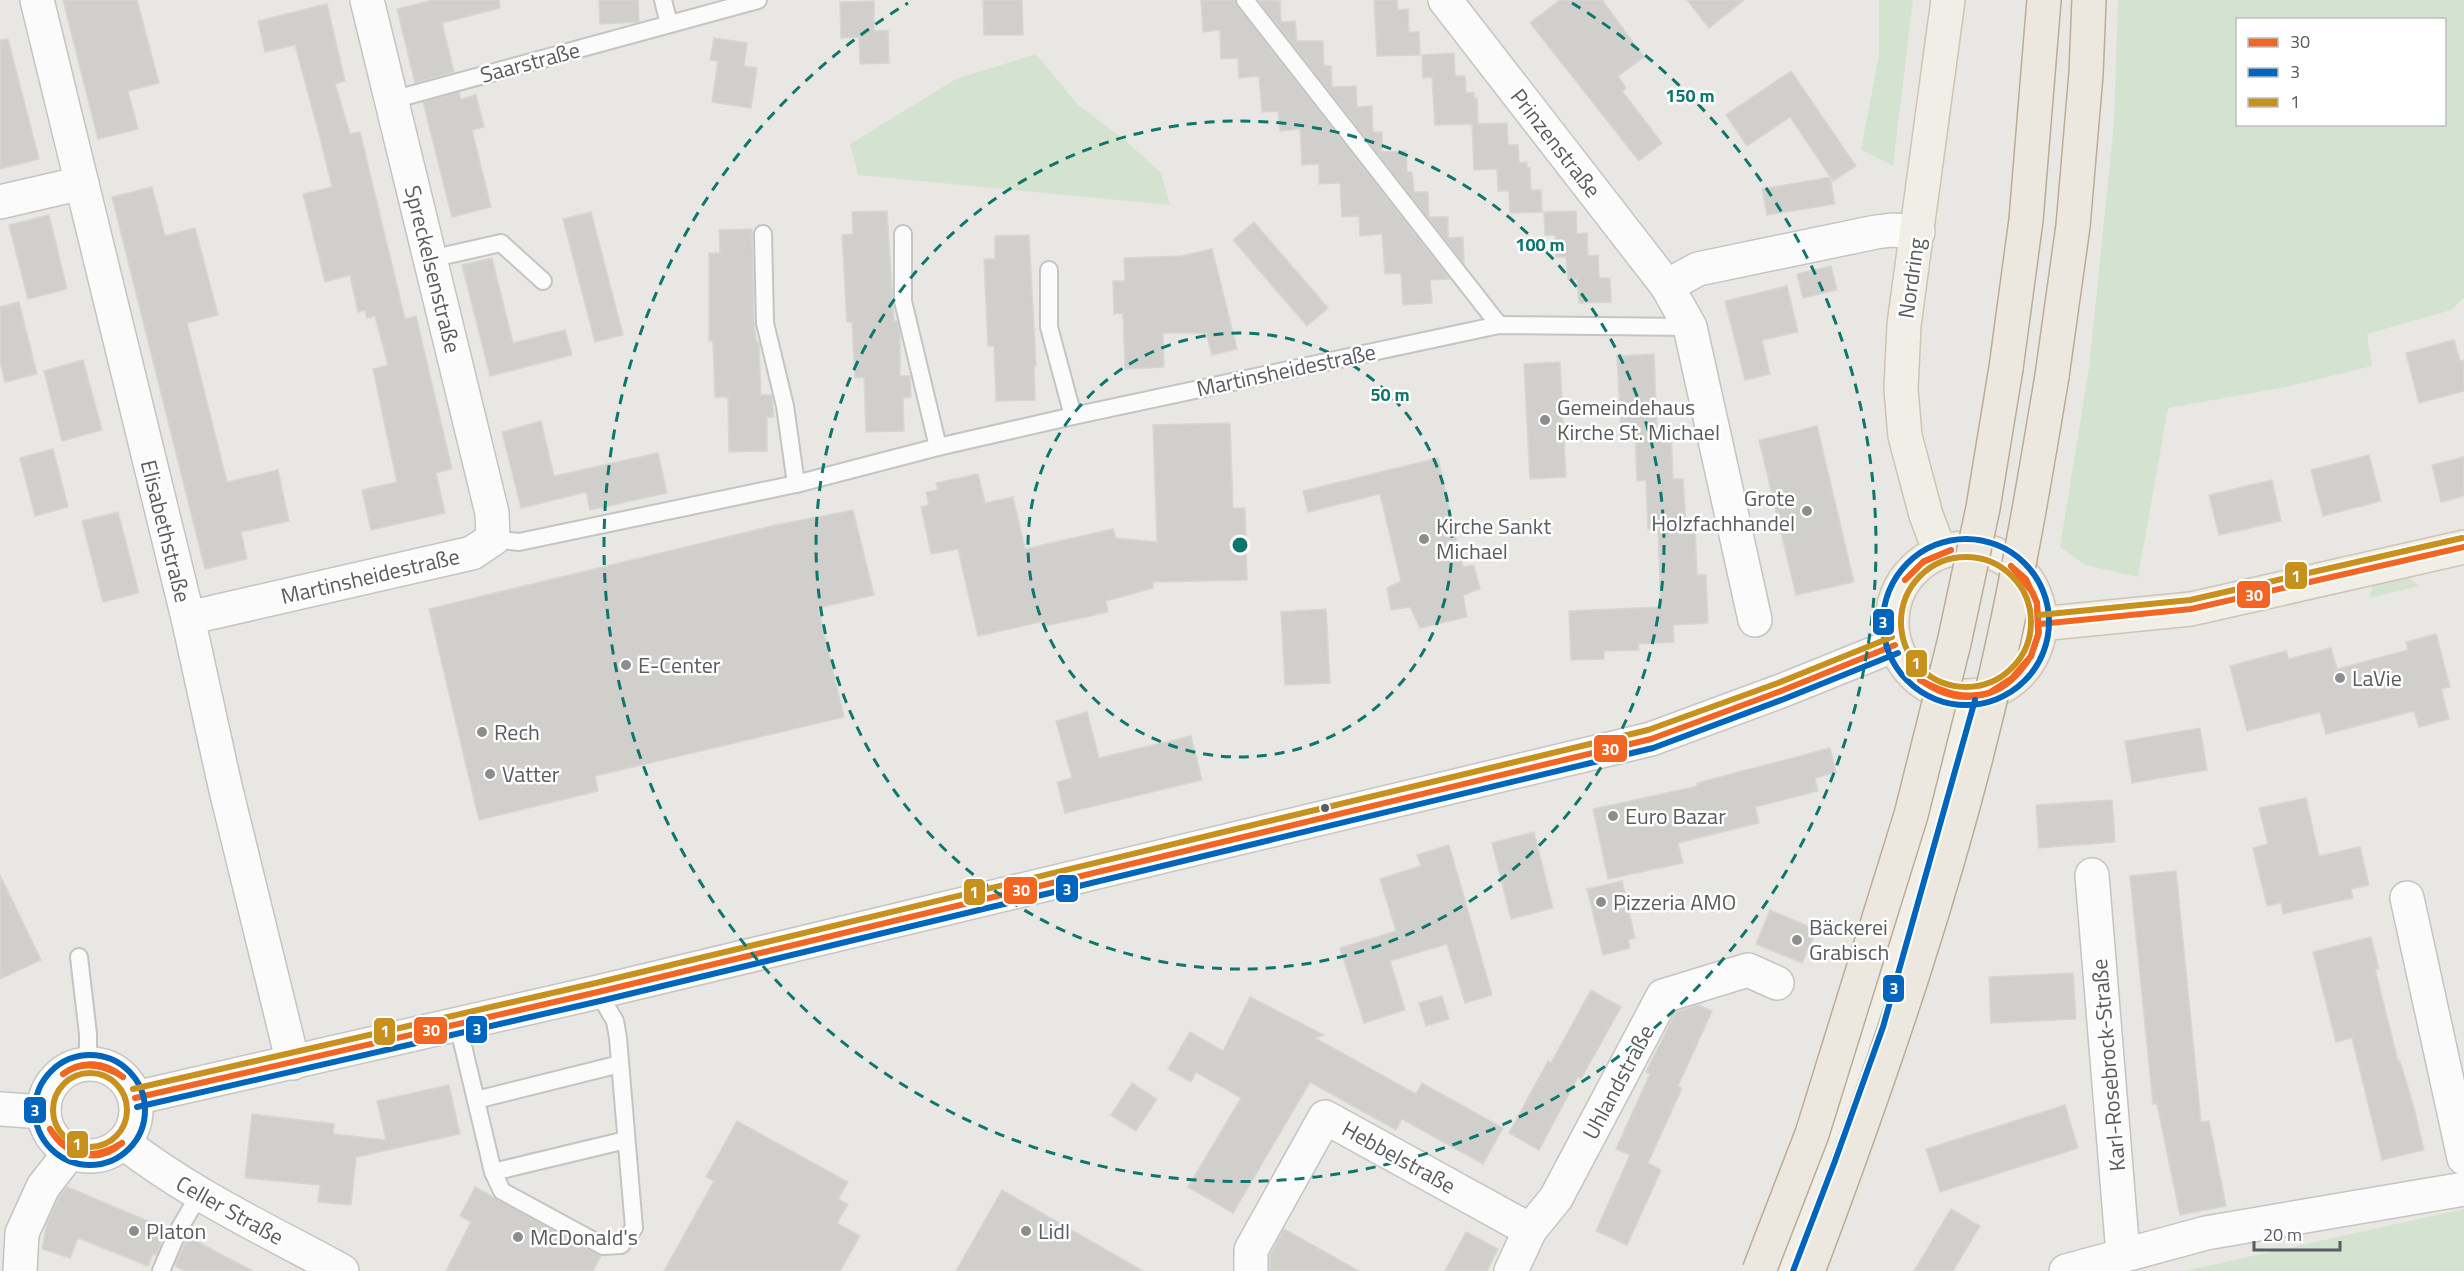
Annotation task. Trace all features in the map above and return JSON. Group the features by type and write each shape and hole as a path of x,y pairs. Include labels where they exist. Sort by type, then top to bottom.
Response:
{"highway":[{"path":"1759,1271 1812,1134 1867,963 1911,815 1964,598 1983,508 2006,368 2026,220 2044,0"},
{"path":"1808,1271 1855,1147 1906,994 1959,817 2006,630 2029,517 2073,226 2086,74 2089,0"}],"main road":[{"name":"Nordring","path":"1940,552 1923,505 1905,436 1901,389 1904,325 1948,0"},
{"path":"2040,624 2191,609 2464,547"},
{"path":"1963,548 1987,551 2009,561 2026,578 2037,600 2040,624 2036,648 2023,670 2004,686 1966,698 1936,690 1918,679 1904,663 1895,645 1891,622 1894,600 1904,580 1920,563 1940,552 1963,548"},
{"path":"1783,1271 1827,1158 1874,1025 1966,698"}],"street":[{"name":"Elisabethstraße","path":"37,0 188,618 225,786 293,1063"},
{"name":"Spreckelsenstraße","path":"368,0 492,513 493,538"},
{"name":"Prinzenstraße","path":"1445,0 1667,286 1690,327 1755,620"},
{"path":"0,202 82,183"},
{"path":"1667,286 1698,269 1876,232 1892,230 1918,232"},
{"name":"Martinsheidestraße","path":"188,618 472,553 493,538"},
{"path":"135,1098 598,992 1651,739 1781,691 1895,645"},
{"name":"Karl-Rosebrock-Straße","path":"2092,875 2123,1254"},
{"path":"2407,898 2464,1158"},
{"name":"Uhlandstraße","path":"1511,1271 1530,1230 1557,1198 1663,996 1748,970 1777,984"},
{"path":"88,1063 101,1065 122,1076 135,1098 135,1121 123,1142 112,1150 98,1155 84,1156 70,1152 52,1135 46,1124 45,1097 51,1084 68,1070 88,1063"},
{"path":"0,1109 44,1112"},
{"name":"Hebbelstraße","path":"1251,1271 1251,1250 1325,1117 1530,1230"},
{"name":"Celler Straße","path":"123,1142 199,1196 342,1271"},
{"path":"20,1271 22,1233 43,1187 70,1152"},
{"path":"2066,1271 2206,1233 2464,1189"}],"lane":[{"path":"663,0 669,24"},
{"name":"Saarstraße","path":"392,100 758,0"},
{"path":"1245,0 1499,325"},
{"path":"763,234 765,323 785,406 796,484"},
{"path":"903,234 903,301 938,447"},
{"path":"430,259 501,243 543,281"},
{"path":"1049,270 1049,327 1072,416"},
{"name":"Martinsheidestraße","path":"493,538 519,542 796,484 938,447 1072,416 1499,325 1690,327"},
{"path":"79,957 88,1034 88,1063"},
{"path":"458,1025 493,1172 502,1191 603,1246 621,1245 634,1228 620,1064 615,1021 598,992"},
{"path":"476,1100 620,1064"},
{"path":"493,1172 626,1140"},
{"path":"160,1271 178,1231 199,1196"}],"green space":[{"path":"1879,0 1913,0 1893,166 1861,150 1879,55"},
{"path":"2118,0 2464,0 2464,298 2451,310 2367,334 2372,366 2286,387 2168,408 2138,577 2085,565 2060,547 2089,368 2114,123"},
{"path":"1036,54 1078,105 1125,140 1161,173 1170,205 858,175 850,144 956,79"},
{"path":"2408,578 2419,586 2369,598 2373,586"},
{"path":"2464,1209 2464,1271 2185,1271"}],"building":[{"path":"63,0 137,0 159,83 128,91 138,129 98,139"},
{"path":"433,0 499,0 500,8 442,23 454,72 415,83 397,9"},
{"path":"599,0 638,0 639,22 600,24"},
{"path":"983,0 1022,0 1023,35 984,35"},
{"path":"1201,0 1235,0 1237,6 1450,279 1430,280 1432,303 1403,305 1401,273 1385,274 1382,234 1360,236 1359,216 1342,217 1340,183 1319,184 1319,164 1302,165 1300,129 1280,131 1278,111 1262,112 1259,76 1239,78 1238,58 1221,59 1220,30 1203,32"},
{"path":"1258,0 1280,1 1281,22 1295,21 1297,41 1323,41 1324,66 1331,66 1332,87 1356,86 1357,107 1372,106 1373,132 1382,132 1382,152 1406,151 1407,172 1412,172 1414,192 1428,192 1429,217 1448,217 1448,238 1463,237 1464,264"},
{"path":"1374,0 1397,0 1398,10 1408,9 1409,32 1419,32 1420,55 1377,56"},
{"path":"1560,0 1602,0 1644,57 1618,76 1626,88 1622,91 1662,143 1639,161 1530,23"},
{"path":"1687,0 1744,0 1709,28"},
{"path":"874,1 874,31 888,30 889,63 860,64 859,37 841,38 840,2"},
{"path":"327,4 345,81 335,84 350,134 360,132 405,319 416,316 452,469 436,473 445,513 371,530 362,490 397,482 373,369 388,365 375,316 367,318 365,310 358,312 350,275 325,282 303,194 332,187 319,134 295,45 265,52 258,21"},
{"path":"714,38 747,43 744,66 757,68 751,108 712,102 718,61 710,60"},
{"path":"8,39 39,159 0,169 0,40"},
{"path":"1454,53 1455,76 1465,76 1466,93 1474,92 1474,98 1477,98 1478,124 1507,123 1508,145 1518,145 1519,163 1527,162 1527,168 1530,168 1531,190 1541,190 1542,212 1510,213 1509,191 1498,191 1497,169 1474,170 1472,124 1435,125 1432,77 1423,78 1422,55"},
{"path":"1791,71 1856,166 1833,181 1790,117 1747,146 1726,115"},
{"path":"459,92 461,99 476,95 484,127 472,130 491,207 452,217 423,102"},
{"path":"1830,177 1835,204 1767,215 1762,189"},
{"path":"152,187 165,236 195,228 218,315 187,323 227,482 278,470 289,521 241,532 247,559 205,569 112,197"},
{"path":"887,211 894,321 897,321 900,332 900,376 910,376 911,397 903,398 904,431 866,432 864,377 855,378 852,322 847,322 842,235 853,234 852,212"},
{"path":"1576,211 1577,234 1587,233 1588,256 1598,255 1599,278 1610,278 1611,302 1579,303 1577,279 1568,280 1566,257 1556,257 1555,235 1545,235 1544,212"},
{"path":"591,212 623,335 595,342 563,219"},
{"path":"49,215 67,289 28,299 9,225"},
{"path":"1254,222 1328,308 1307,326 1233,240"},
{"path":"752,229 754,323 756,340 759,343 761,395 772,395 774,417 767,417 767,451 729,452 728,397 715,397 713,341 709,341 709,253 720,253 719,230"},
{"path":"1029,235 1036,366 1034,366 1035,400 996,401 994,346 988,346 984,259 995,259 995,236"},
{"path":"1212,249 1237,349 1212,355 1206,333 1163,333 1164,367 1125,369 1123,313 1114,314 1113,281 1125,281 1124,258 1181,256"},
{"path":"492,258 513,343 565,330 572,355 490,376 462,265"},
{"path":"1831,266 1837,290 1803,298 1797,274"},
{"path":"1787,286 1798,332 1762,340 1770,374 1745,380 1725,301"},
{"path":"19,302 37,374 5,382 0,362 0,307"},
{"path":"2454,340 2460,361 2464,360 2464,391 2419,403 2406,353"},
{"path":"1654,354 1657,431 1671,431 1673,479 1683,479 1686,527 1695,526 1697,575 1706,575 1708,623 1673,625 1674,642 1638,644 1639,650 1604,651 1604,659 1571,660 1569,611 1661,607 1658,528 1648,529 1646,480 1637,481 1635,432 1621,433 1617,356"},
{"path":"83,360 102,430 62,441 44,371"},
{"name":"Gemeindehaus Kirche St. Michael","path":"1560,362 1566,477 1530,479 1524,364"},
{"path":"541,421 554,476 658,453 667,493 590,510 586,492 521,508 502,432"},
{"path":"1230,423 1233,508 1245,508 1247,580 1153,582 1153,588 1106,601 1108,612 1045,626 1044,621 978,636 958,549 931,554 921,507 929,505 926,492 938,490 936,483 978,474 985,503 1013,497 1025,549 1113,529 1116,538 1157,542 1153,425"},
{"name":"Grote Holzfachhandel","path":"1817,426 1854,582 1796,595 1759,440"},
{"path":"53,449 68,507 35,516 20,458"},
{"path":"2369,455 2381,501 2323,516 2311,470"},
{"path":"2464,457 2464,496 2441,502 2432,465"},
{"name":"Kirche Sankt Michael","path":"1438,458 1463,567 1474,565 1480,589 1463,595 1467,617 1420,628 1410,607 1391,610 1387,588 1401,581 1380,494 1308,512 1303,491"},
{"path":"2272,480 2281,521 2219,535 2209,495"},
{"name":"E-Center","path":"853,510 874,595 818,608 844,717 595,776 598,791 479,820 429,609 776,525"},
{"path":"118,512 139,593 103,602 82,521"},
{"path":"1326,609 1330,683 1285,685 1281,612"},
{"name":"LaVie","path":"2436,634 2450,687 2441,689 2449,719 2419,727 2414,711 2326,734 2320,712 2247,731 2230,666 2286,651 2289,659 2331,648 2337,669 2408,650 2406,642"},
{"path":"1087,712 1099,758 1191,736 1202,780 1065,813 1057,782 1072,778 1056,721"},
{"path":"2200,728 2207,770 2132,783 2125,741"},
{"path":"1830,748 1836,772 1815,778 1818,791 1755,807 1759,823 1678,843 1683,863 1608,879 1593,809 1698,786 1697,783"},
{"path":"2306,798 2319,856 2360,847 2369,885 2351,889 2353,898 2283,914 2281,903 2267,906 2253,848 2268,844 2259,808"},
{"path":"2112,800 2115,842 2039,848 2036,805"},
{"path":"1534,832 1553,908 1511,919 1492,843"},
{"path":"1449,845 1492,995 1465,1003 1447,944 1390,961 1405,1010 1364,1023 1340,948 1396,931 1380,879 1421,866 1417,855"},
{"path":"2176,871 2201,1122 2209,1121 2226,1206 2180,1215 2157,1104 2153,1104 2130,876"},
{"path":"0,875 41,960 0,979"},
{"path":"1622,881 1635,938 1628,940 1630,948 1603,955 1587,889"},
{"path":"1770,910 1817,930 1802,963 1756,944"},
{"path":"2371,937 2379,969 2375,969 2398,1061 2400,1061 2414,1108 2424,1150 2382,1160 2352,1038 2336,1042 2313,952"},
{"path":"2073,973 2076,1019 1991,1023 1989,977"},
{"path":"1591,990 1621,1007 1581,1079 1578,1077 1539,1150 1509,1133 1548,1061 1551,1063"},
{"path":"1442,996 1449,1019 1426,1026 1419,1003"},
{"path":"1250,997 1324,1035 1315,1038 1416,1094 1422,1083 1503,1128 1483,1164 1402,1119 1396,1130 1310,1082 1233,1213 1188,1187 1241,1098 1196,1072 1191,1082 1168,1069 1190,1032 1223,1051"},
{"path":"1698,1005 1712,1011 1678,1086 1682,1088 1648,1163 1661,1170 1627,1245 1596,1231 1630,1155 1616,1149 1650,1074 1646,1072 1676,1012"},
{"path":"1132,1083 1157,1099 1136,1131 1111,1115"},
{"path":"449,1085 460,1134 356,1157 351,1205 318,1202 320,1185 245,1178 252,1114 334,1124 333,1134 386,1140 377,1101"},
{"path":"2065,1105 2078,1148 1940,1192 1926,1149"},
{"path":"737,1121 848,1182 838,1199 848,1204 837,1223 860,1236 840,1271 664,1271 714,1181 706,1177"},
{"path":"67,1187 167,1229 156,1255 153,1254 148,1266 78,1238 70,1258 42,1249 47,1223 59,1197"},
{"name":"McDonald's","path":"475,1187 601,1256 593,1271 446,1271 471,1222 460,1216"},
{"name":"Lidl","path":"1002,1190 1143,1271 956,1271"},
{"path":"1951,1209 1980,1226 1953,1271 1914,1271"},
{"path":"1284,1229 1359,1271 1270,1271 1270,1255"},
{"path":"1466,1232 1498,1249 1487,1271 1445,1271"},
{"path":"188,1236 253,1271 185,1271 175,1266"}],"transit line":[{"name":"1","path":"2039,615 2190,600 2462,538"},
{"name":"3","path":"1966,539 1998,545 2025,563 2043,590 2049,622 2043,654 2025,681 1998,699 1966,705 1934,699 1907,681 1889,654 1883,622 1889,590 1907,563 1934,545 1966,539"},
{"name":"30","path":"2040,624 2191,609 2464,547"},
{"name":"30","path":"1905,580 1923,562 1951,550"},
{"name":"30","path":"1905,580 1924,561 1951,550"},
{"name":"1","path":"1966,557 1991,562 2012,576 2026,597 2031,622 2026,647 2012,668 1991,682 1966,687 1941,682 1920,668 1906,647 1901,622 1906,597 1920,576 1941,562 1966,557"},
{"name":"30","path":"2011,566 2026,579 2037,603"},
{"name":"30","path":"2011,566 2033,593 2037,603"},
{"name":"30","path":"2031,656 2038,634 2037,603"},
{"name":"30","path":"2031,656 2039,633 2037,603"},
{"name":"1","path":"133,1089 596,983 1648,730 1778,683 1892,637"},
{"name":"30","path":"135,1098 598,992 1651,739 1781,691 1895,645"},
{"name":"3","path":"137,1107 600,1001 1653,748 1898,653"},
{"name":"30","path":"1989,693 2012,678 2031,656"},
{"name":"30","path":"1989,693 2013,679 2031,656"},
{"name":"30","path":"1920,680 1953,694 1971,696 1989,693"},
{"name":"30","path":"1920,680 1936,690 1953,696 1970,697 1989,693"},
{"name":"3","path":"1793,1271 1883,1027 1975,700"},
{"name":"3","path":"90,1055 111,1059 129,1071 141,1089 145,1110 141,1131 129,1149 111,1161 90,1165 69,1161 51,1149 39,1131 35,1110 39,1089 51,1071 69,1059 90,1055"},
{"name":"30","path":"63,1074 78,1066 93,1064 109,1068 123,1077"},
{"name":"30","path":"63,1074 78,1067 93,1066 101,1067 123,1077"},
{"name":"1","path":"90,1073 111,1079 121,1089 127,1110 121,1131 111,1141 90,1147 69,1141 59,1131 53,1110 59,1089 69,1079 90,1073"},
{"name":"30","path":"50,1129 66,1146 83,1153 101,1152 122,1143"},
{"name":"30","path":"50,1129 64,1146 83,1154 103,1154 122,1143"}],"place":[{"name":"Gemeindehaus Kirche St. Michael","path":"1545,420"},
{"name":"Grote Holzfachhandel","path":"1807,511"},
{"name":"Kirche Sankt Michael","path":"1424,539"},
{"name":"E-Center","path":"626,665"},
{"name":"LaVie","path":"2340,678"},
{"name":"Rech","path":"482,732"},
{"name":"Vatter","path":"490,774"},
{"name":"Euro Bazar","path":"1613,816"},
{"name":"Pizzeria AMO","path":"1601,902"},
{"name":"Bäckerei Grabisch","path":"1797,940"},
{"name":"Platon","path":"134,1231"},
{"name":"Lidl","path":"1026,1231"},
{"name":"McDonald's","path":"518,1237"}]}
